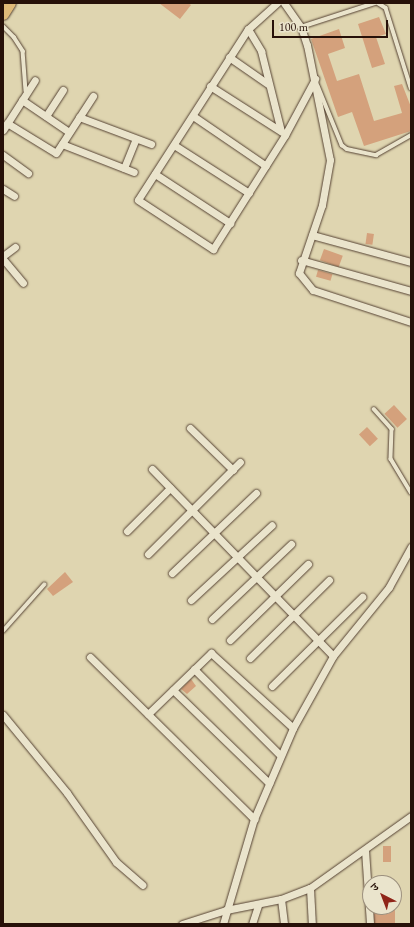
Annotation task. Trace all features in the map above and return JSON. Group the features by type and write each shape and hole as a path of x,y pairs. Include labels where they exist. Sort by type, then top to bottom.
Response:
{"highway":[{"path":"3,14 10,3"}],"street":[{"path":"277,3 248,29 138,200 213,249 266,166 283,133 315,79"},
{"path":"284,3 301,27 315,79 330,160 322,205 302,260 299,273 313,290 411,322"},
{"path":"248,29 261,51 268,84 283,133"},
{"path":"229,57 268,84"},
{"path":"35,80 5,127 52,152 56,153 93,96"},
{"path":"210,86 283,133"},
{"path":"46,116 63,90"},
{"path":"24,97 46,116 69,132"},
{"path":"192,116 266,166"},
{"path":"79,117 151,144"},
{"path":"124,168 136,139"},
{"path":"62,144 134,172"},
{"path":"174,145 249,193"},
{"path":"3,155 28,173"},
{"path":"155,174 230,223"},
{"path":"3,188 14,196"},
{"path":"312,235 411,262"},
{"path":"15,247 3,258 23,282"},
{"path":"302,260 411,291"},
{"path":"190,428 233,470"},
{"path":"148,554 240,462"},
{"path":"152,469 333,656"},
{"path":"127,531 170,488"},
{"path":"172,573 256,493"},
{"path":"191,600 272,525"},
{"path":"212,619 291,544"},
{"path":"223,924 254,819 280,755 293,728 333,656 389,587 411,547"},
{"path":"230,640 308,564"},
{"path":"250,658 329,580"},
{"path":"272,686 362,597"},
{"path":"148,714 211,653 293,728"},
{"path":"90,657 254,819"},
{"path":"194,669 280,755"},
{"path":"173,690 269,783"},
{"path":"3,715 70,797 116,862 142,885"},
{"path":"182,924 226,910 258,905 281,899 310,888 411,816"},
{"path":"365,850 370,924"},
{"path":"310,888 312,924"},
{"path":"281,899 284,924"},
{"path":"252,924 258,905"}],"lane":[{"path":"301,27 374,3"},
{"path":"378,3 386,8 411,88"},
{"path":"3,26 14,37 22,51 24,97"},
{"path":"315,79 342,145 347,149 376,155 411,135"},
{"path":"374,409 392,429 391,459 411,492"},
{"path":"3,631 44,585"}],"building":[{"path":"159,3 188,3 191,5 180,19"},
{"path":"379,17 386,34 376,37 385,64 372,68 358,24"},
{"path":"339,29 345,48 328,54 337,81 359,74 374,121 402,113 394,86 402,84 411,107 411,131 364,146 352,112 338,117 311,39"},
{"path":"367,233 374,234 372,245 365,244"},
{"path":"324,249 343,256 339,267 320,260"},
{"path":"318,270 332,274 330,281 316,277"},
{"path":"394,405 407,419 397,428 384,414"},
{"path":"367,427 378,439 370,446 359,435"},
{"path":"65,572 73,582 53,596 47,589"},
{"path":"191,679 196,686 187,694 181,689"},
{"path":"383,846 391,846 391,862 383,862"},
{"path":"374,915 395,915 395,924 374,924"}]}
